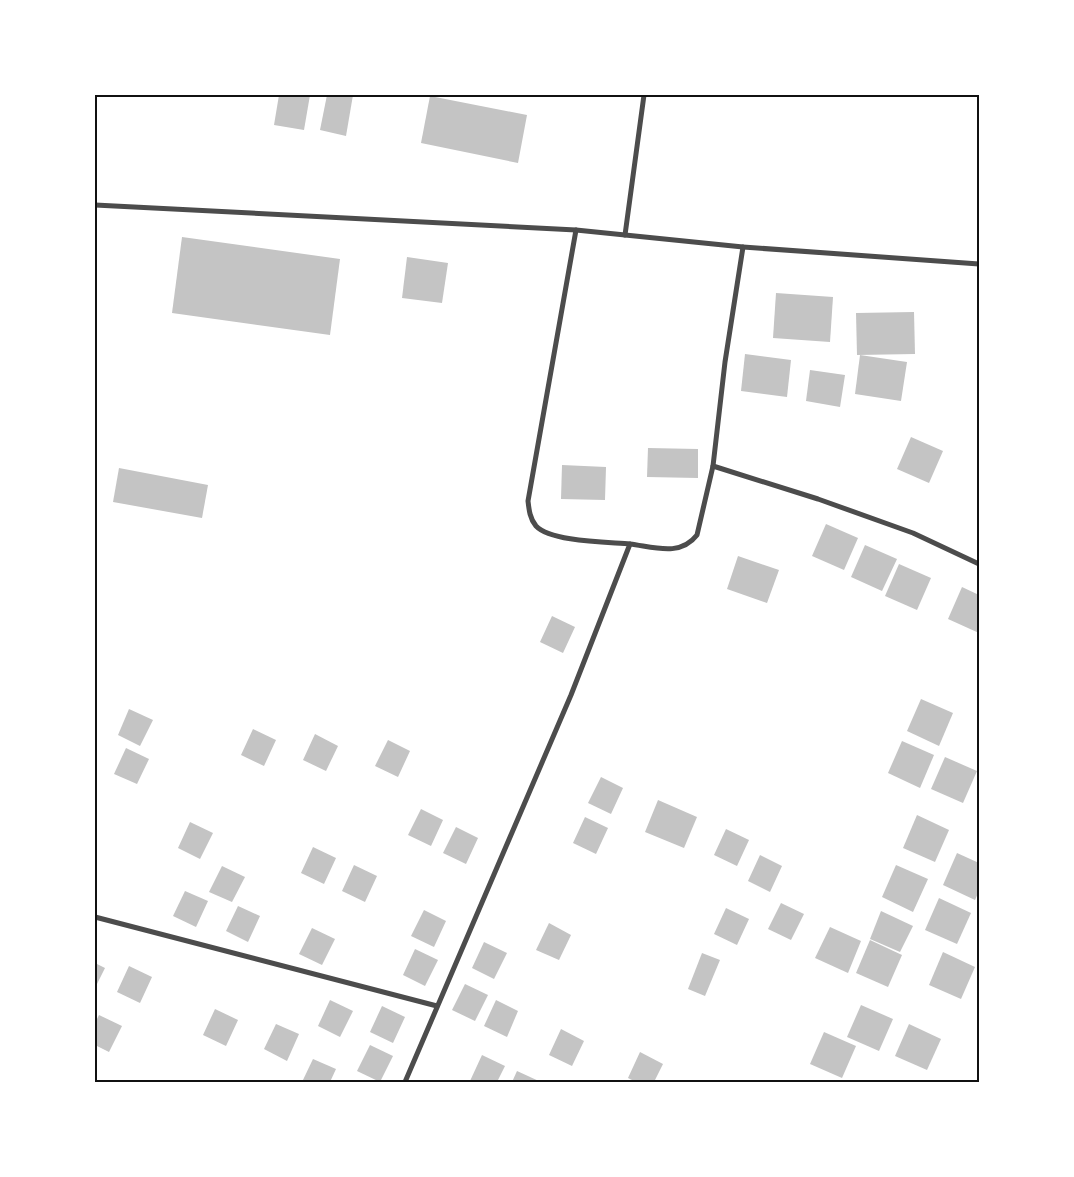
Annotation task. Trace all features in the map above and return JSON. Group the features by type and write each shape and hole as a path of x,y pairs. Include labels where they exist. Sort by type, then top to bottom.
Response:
{"street":[{"path":"625,235 644,95"},
{"path":"95,205 576,230 743,247 979,264"},
{"path":"576,230 528,501 529,512 537,527 559,536 670,550 683,546 692,541 697,535 713,466 725,362 743,247"},
{"path":"713,466 818,499 913,533 979,564"},
{"path":"406,1082 571,695 630,544"},
{"path":"95,917 438,1006"}],"building":[{"path":"279,95 310,95 304,130 274,125"},
{"path":"327,95 353,95 346,136 320,130"},
{"path":"430,96 527,115 518,163 421,143"},
{"path":"182,237 340,259 330,335 172,313"},
{"path":"407,257 448,263 442,303 402,298"},
{"path":"776,293 833,297 830,342 773,338"},
{"path":"914,312 915,354 857,355 856,313"},
{"path":"745,354 791,360 787,397 741,391"},
{"path":"860,355 907,362 901,401 855,394"},
{"path":"810,370 845,375 840,407 806,401"},
{"path":"911,437 943,451 929,483 897,469"},
{"path":"648,448 698,449 698,478 647,477"},
{"path":"562,465 606,467 605,500 561,499"},
{"path":"119,468 208,485 202,518 113,502"},
{"path":"826,524 858,538 844,570 812,556"},
{"path":"865,545 897,559 882,591 851,577"},
{"path":"738,556 779,570 767,603 727,589"},
{"path":"899,564 931,578 917,610 885,596"},
{"path":"962,587 979,595 979,633 948,619"},
{"path":"552,616 575,627 563,653 540,642"},
{"path":"921,699 953,713 939,746 907,731"},
{"path":"129,709 153,720 140,746 118,735"},
{"path":"253,729 276,740 264,766 241,755"},
{"path":"315,734 338,746 326,771 303,760"},
{"path":"388,740 410,751 398,777 375,766"},
{"path":"902,741 934,755 920,788 888,773"},
{"path":"126,748 149,759 137,784 114,774"},
{"path":"945,757 977,771 963,803 931,789"},
{"path":"601,777 623,788 611,814 588,803"},
{"path":"658,800 697,817 684,848 645,832"},
{"path":"421,809 443,820 431,846 408,835"},
{"path":"917,815 949,830 935,862 903,848"},
{"path":"585,817 608,828 596,854 573,843"},
{"path":"190,822 213,833 200,859 178,848"},
{"path":"456,827 478,838 466,864 443,853"},
{"path":"726,829 749,840 737,866 714,855"},
{"path":"313,847 336,858 324,884 301,873"},
{"path":"957,853 979,863 979,891 975,900 943,885"},
{"path":"760,855 782,866 770,892 748,881"},
{"path":"354,865 377,876 365,902 342,891"},
{"path":"896,865 928,879 913,912 882,897"},
{"path":"222,866 245,877 232,902 209,892"},
{"path":"185,891 208,901 196,927 173,916"},
{"path":"939,898 971,913 957,944 925,930"},
{"path":"781,903 804,914 791,940 768,929"},
{"path":"238,906 260,916 248,942 226,931"},
{"path":"726,908 749,919 737,945 714,934"},
{"path":"424,910 446,921 434,947 411,936"},
{"path":"881,911 913,926 900,952 870,939"},
{"path":"549,923 571,935 559,960 536,950"},
{"path":"830,927 861,941 848,973 815,958"},
{"path":"312,928 335,939 322,965 299,954"},
{"path":"870,940 902,955 888,987 856,973"},
{"path":"484,942 507,953 494,979 472,968"},
{"path":"415,949 438,960 425,986 403,975"},
{"path":"943,952 975,967 961,999 929,985"},
{"path":"702,953 720,960 705,996 688,989"},
{"path":"95,963 105,968 95,988"},
{"path":"129,966 152,977 140,1003 117,992"},
{"path":"465,984 488,995 475,1021 452,1010"},
{"path":"330,1000 353,1011 340,1037 318,1026"},
{"path":"496,1000 518,1011 507,1037 484,1026"},
{"path":"861,1005 893,1019 879,1051 847,1037"},
{"path":"382,1006 405,1017 393,1043 370,1032"},
{"path":"215,1009 238,1020 226,1046 203,1035"},
{"path":"99,1015 122,1026 109,1052 95,1045 95,1023"},
{"path":"276,1024 299,1034 287,1061 264,1049"},
{"path":"909,1024 941,1039 927,1070 895,1056"},
{"path":"561,1029 584,1041 572,1066 549,1055"},
{"path":"824,1032 856,1046 842,1078 810,1064"},
{"path":"370,1045 393,1056 380,1082 357,1071"},
{"path":"640,1052 663,1064 654,1082 636,1082 628,1078"},
{"path":"482,1055 505,1066 497,1082 470,1081"},
{"path":"313,1059 336,1069 330,1082 302,1082"},
{"path":"517,1071 541,1082 512,1082"}]}
